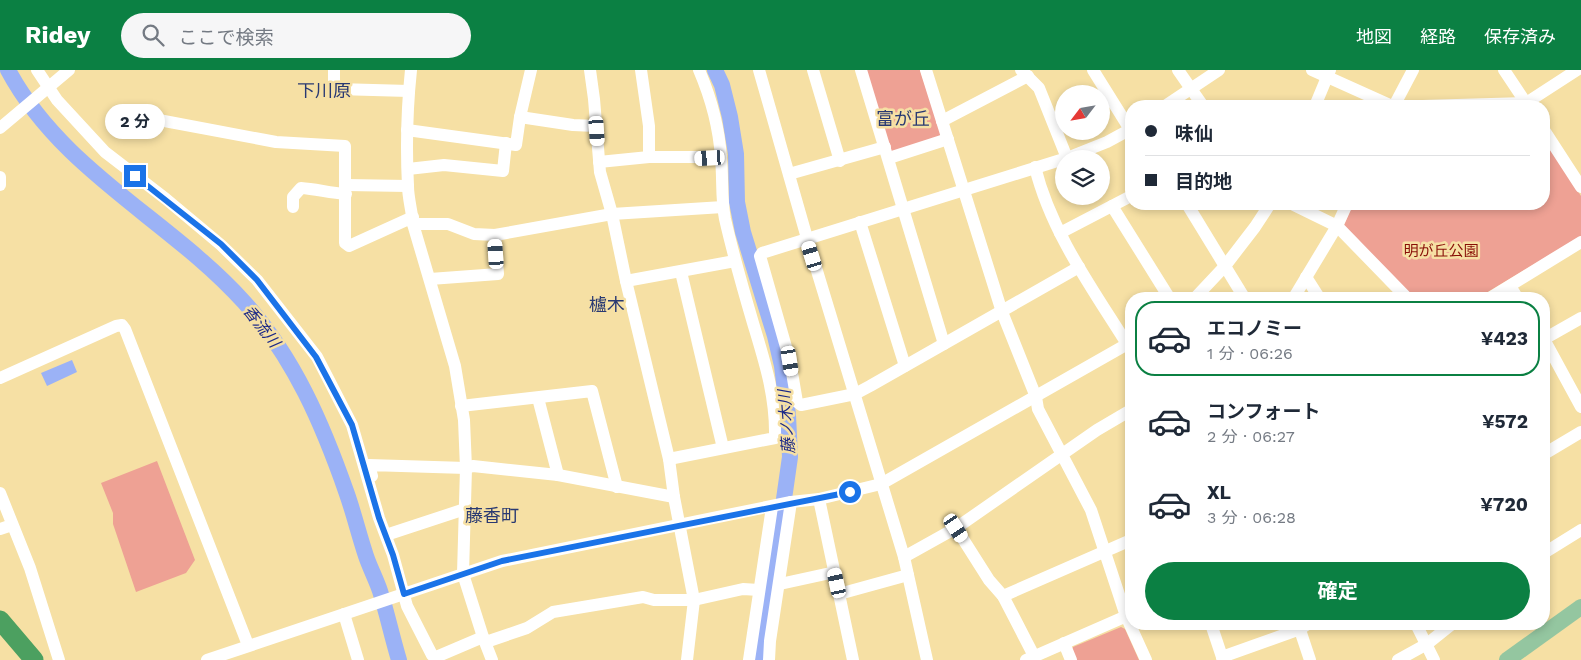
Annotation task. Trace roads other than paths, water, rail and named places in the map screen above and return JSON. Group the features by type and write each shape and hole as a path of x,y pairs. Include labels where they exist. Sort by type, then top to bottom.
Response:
{"highway":[{"path":"0,620 34,660"},
{"path":"0,637 19,660"}],"main road":[{"path":"1550,629 1581,607"},
{"path":"1507,660 1549,630"}],"street":[{"path":"38,70 47,89 104,152 221,244 257,280 316,357 352,425 379,518 386,535 402,595 432,655 436,657 484,639 527,628 553,612 643,597 654,600 694,600 743,588 759,590"},
{"path":"0,128 69,70"},
{"path":"334,70 334,86 337,89 409,91"},
{"path":"411,70 407,130 408,186 413,220 455,366 462,406 466,468 463,574 492,660"},
{"path":"407,130 516,145 520,117 531,70"},
{"path":"590,70 600,172 612,214 626,282 669,459 674,497 694,600 687,660"},
{"path":"640,70 649,126 649,158"},
{"path":"669,459 775,438 776,417 770,378 735,261 724,207 721,157 710,97 699,70"},
{"path":"759,70 807,238 904,557 927,660"},
{"path":"813,70 840,161"},
{"path":"861,70 944,344"},
{"path":"926,70 1002,312 1036,397 1038,409 1091,510 1125,604"},
{"path":"1093,70 1125,121"},
{"path":"1178,70 1198,100"},
{"path":"1174,100 1218,70"},
{"path":"1312,70 1329,73 1381,100"},
{"path":"1396,100 1413,70"},
{"path":"1504,70 1524,100"},
{"path":"1534,100 1577,70"},
{"path":"942,120 1024,73 1039,88 1064,150"},
{"path":"1318,100 1329,73"},
{"path":"127,114 276,142 344,146 346,190 345,243 350,246 413,220 448,224 474,234 495,235 612,214 724,207"},
{"path":"520,117 574,125 596,126"},
{"path":"1087,150 1125,133"},
{"path":"789,174 840,161 887,153 948,139"},
{"path":"1550,139 1581,187"},
{"path":"408,169 444,165 503,170 506,143"},
{"path":"599,162 649,158 721,157"},
{"path":"1055,161 762,253 760,256 790,361 797,402 801,405 855,394 1079,267"},
{"path":"1035,167 1043,195 1060,233 1079,267 1125,336"},
{"path":"0,177 0,185"},
{"path":"293,207 293,197 301,188 314,188 327,193 408,186"},
{"path":"1060,233 1125,199"},
{"path":"1112,206 1166,292"},
{"path":"1191,210 1241,292"},
{"path":"1201,292 1225,266 1266,210"},
{"path":"1304,210 1337,226 1401,292"},
{"path":"1297,292 1337,226 1344,210"},
{"path":"860,222 905,366"},
{"path":"430,279 498,274 495,235"},
{"path":"1500,292 1581,242"},
{"path":"626,282 735,261"},
{"path":"681,272 723,448"},
{"path":"1306,277 1316,292"},
{"path":"1510,286 1514,292"},
{"path":"1550,336 1581,318"},
{"path":"0,378 122,325 248,645"},
{"path":"207,660 502,561 790,502 819,499 881,484 1125,347"},
{"path":"1550,350 1581,407"},
{"path":"462,406 592,391 617,487"},
{"path":"538,398 558,475"},
{"path":"904,557 956,528 1113,419 1125,413"},
{"path":"1550,450 1581,432"},
{"path":"379,518 384,515 369,465 466,468 473,466 558,475 674,497"},
{"path":"0,493 6,527 30,568 60,660"},
{"path":"819,499 853,660"},
{"path":"769,660 770,641 780,584 790,502"},
{"path":"749,660 772,507"},
{"path":"386,535 465,509"},
{"path":"956,528 989,580 1003,596 1030,658 1125,616"},
{"path":"1550,549 1581,530"},
{"path":"1003,596 1125,543"},
{"path":"780,584 835,572"},
{"path":"839,594 908,575"},
{"path":"344,614 358,660"},
{"path":"1135,630 1146,660"},
{"path":"1213,630 1222,659 1290,630"},
{"path":"1303,630 1310,660"},
{"path":"1419,630 1434,660"},
{"path":"1398,660 1427,644 1444,630"},
{"path":"1064,643 1071,660"}],"water":[{"path":"72,360 77,372 47,386 41,373"}],"waterway":[{"name":"香流川","path":"8,70 31,106 57,137 87,166 184,245 215,273 244,302 278,346 317,417 338,468 366,556 380,591 399,660"},
{"name":"藤ノ木川","path":"715,70 722,85 730,117 736,154 737,202 743,232 775,336 782,366 788,415 790,457 761,660"}],"district":[{"name":"下川原","path":"324,91"},
{"name":"富が丘","path":"903,119"},
{"name":"櫨木","path":"607,305"},
{"name":"藤香町","path":"492,516"}],"park label":[{"name":"明が丘公園","path":"1441,251"}]}
